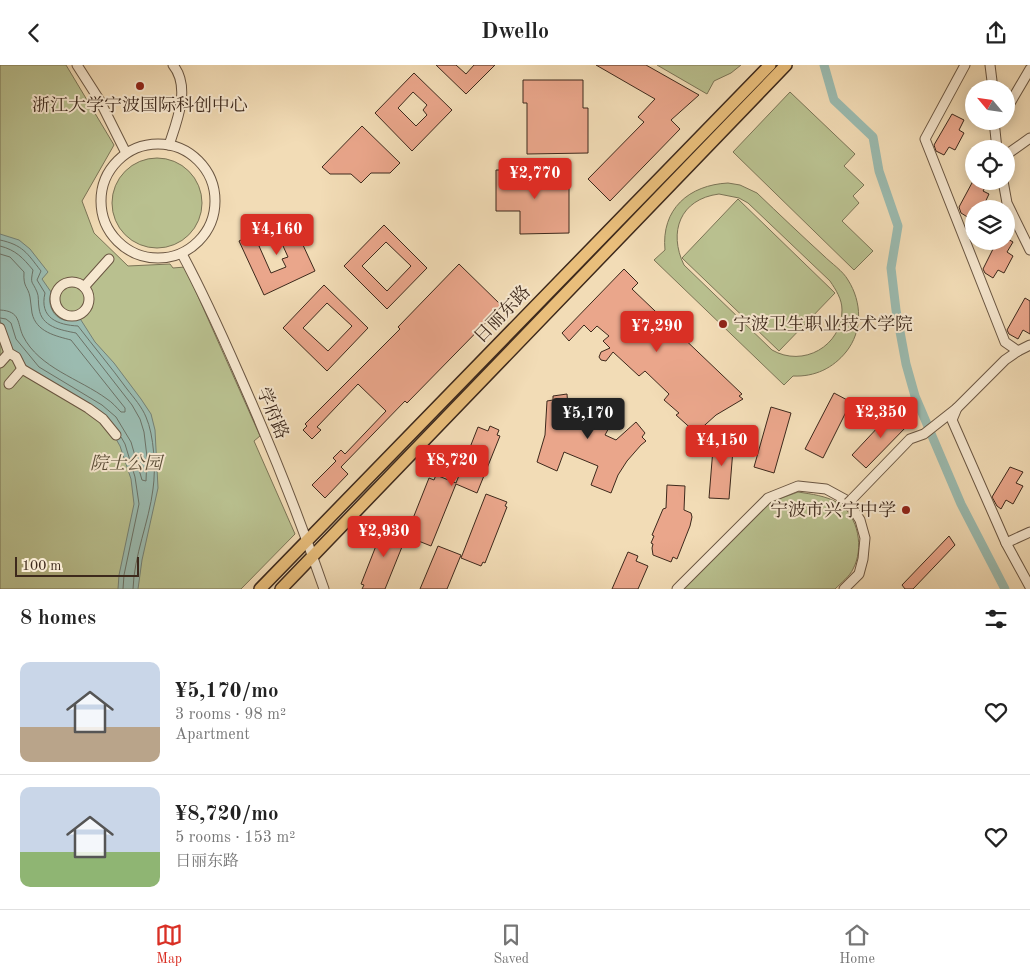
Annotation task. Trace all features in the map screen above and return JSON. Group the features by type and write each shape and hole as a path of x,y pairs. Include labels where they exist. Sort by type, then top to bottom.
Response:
{"main road":[{"name":"日丽东路","path":"260,589 770,65"},
{"name":"日丽东路","path":"280,589 786,65"}],"street":[{"path":"77,65 100,101 126,153"},
{"path":"169,145 182,99 180,82 173,65"},
{"path":"965,65 925,139 1005,341 1018,351"},
{"path":"990,65 992,80"},
{"path":"1015,95 1030,69"},
{"path":"1015,149 1030,138"},
{"path":"162,143 169,145 181,148 197,158 209,173 215,191 215,210 210,228 198,243 182,254 162,259 140,257 122,246 108,230 101,209 102,188 111,168 126,153 144,145 162,143"},
{"path":"1015,223 1030,251"},
{"name":"学府路","path":"182,254 203,291 252,403 298,514 324,589"},
{"path":"84,287 109,259"},
{"path":"0,328 9,353 16,357 22,369 88,408 103,419 116,435"},
{"path":"850,501 910,439 924,434 957,407 1005,360 1030,345"},
{"path":"0,363 9,353"},
{"path":"8,384 22,369"},
{"path":"957,407 952,420 1006,543 1030,587"},
{"path":"677,589 768,498 798,486 826,489 848,501 860,520 865,539 863,559 859,573 844,589"},
{"path":"1006,543 1030,532"}],"green space":[{"name":"院士公园","path":"0,65 66,65 114,145 82,201 94,233 128,266 170,264 173,268 185,267 260,436 254,441 295,534 241,589 0,589"},
{"path":"657,65 741,65 731,73 714,81 707,94"},
{"path":"790,92 855,154 844,166 864,185 853,196 859,203 842,221 873,251 854,270 733,152"},
{"path":"157,158 174,162 189,171 198,186 202,203 198,220 189,235 174,244 157,248 140,244 125,235 116,220 112,203 116,186 125,171 140,162"},
{"path":"728,183 740,185 757,193 840,270 848,280 853,289 858,307 858,326 852,344 841,358 829,367 809,375 793,376 784,385 654,260 665,250 665,235 668,223 673,211 680,202 690,194 714,185","holes":["719,194 739,198 748,203 830,281 840,298 842,306 840,323 835,334 819,350 808,355 796,356 784,355 772,350 684,265 677,241 681,219 687,210 706,197"]},
{"path":"738,199 835,293 779,351 682,258"},
{"path":"798,492 824,497 838,503 851,516 855,524 859,543 856,561 850,574 835,589 684,589 771,502"}],"water":[{"path":"0,234 19,240 30,249 48,272 42,279 51,292 50,305 56,316 67,320 79,317 95,342 114,363 151,414 155,430 158,488 142,560 138,589 118,589 119,575 134,504 131,479 120,446 108,425 32,376 5,344 0,319"}],"building":[{"path":"436,65 456,65 466,74 474,65 495,65 466,94"},
{"path":"596,65 646,65 699,95 671,120 680,129 610,201 588,179 644,122 638,117 655,99"},
{"path":"414,73 452,110 412,151 375,113","holes":["413,92 427,105 423,110 427,115 416,126 398,108"]},
{"path":"523,80 583,80 583,108 588,108 588,153 527,154 527,103 523,103"},
{"path":"952,114 964,120 959,130 964,133 955,150 949,147 944,155 936,151 934,145"},
{"path":"362,126 400,163 390,173 371,173 361,183 351,174 330,174 322,167"},
{"path":"496,170 547,170 548,174 569,174 569,233 520,234 520,211 496,211"},
{"path":"968,190 984,190 989,194 986,200 965,200 965,216 961,213 959,207"},
{"path":"290,217 315,271 264,295 239,241","holes":["279,237 288,257 282,259 286,267 271,273 259,246"]},
{"path":"384,225 427,268 387,309 344,266","holes":["386,242 411,266 387,291 362,266"]},
{"path":"992,250 1008,250 1007,252 1013,256 1004,273 998,270 993,278 985,273 983,269"},
{"path":"459,264 502,306 341,467 348,474 325,498 312,485 336,461 333,458 341,450 345,454 386,411 358,384 317,427 321,430 312,439 303,430 307,426 305,424 400,329 398,327"},
{"path":"624,269 638,283 632,289 742,394 739,396 743,399 716,415 696,433 676,415 679,413 664,400 669,394 645,371 639,376 613,352 606,361 601,360 599,357 601,352 610,348 603,341 609,336 597,326 591,332 584,325 569,341 562,333"},
{"path":"324,285 368,328 327,371 283,328","holes":["327,303 352,326 328,351 303,328"]},
{"path":"1025,298 1030,301 1030,334 1023,330 1018,339 1009,334 1007,330"},
{"path":"834,393 851,402 823,458 805,449"},
{"path":"567,394 569,420 580,424 586,399 618,411 605,435 616,440 636,422 645,433 642,437 646,441 627,461 618,475 611,493 591,485 598,466 564,452 557,471 537,462 545,435 547,401 553,400 553,396"},
{"path":"771,407 791,413 774,473 754,467"},
{"path":"894,410 909,424 866,468 852,455"},
{"path":"490,426 499,430 497,435 500,436 477,493 456,484 431,546 406,536 429,478 434,480 436,475 456,483 478,427 488,431"},
{"path":"714,436 734,437 729,499 709,498"},
{"path":"1010,467 1023,472 1016,483 1023,486 1013,504 1006,500 1001,509 992,497"},
{"path":"667,485 685,486 684,510 691,513 692,517 677,559 673,557 671,562 653,555 653,544 651,543 654,536 652,535 663,509 666,508"},
{"path":"486,494 507,502 505,506 507,507 485,563 483,562 481,566 461,558"},
{"path":"389,524 408,532 385,589 362,589 364,585 361,584 383,528 387,529"},
{"path":"949,536 955,545 913,589 905,589 902,585"},
{"path":"438,546 461,555 447,589 420,589"},
{"path":"628,552 638,556 636,561 648,566 638,589 612,589"}],"waterway":[{"path":"824,65 834,100 873,137 879,171 898,226 891,268 896,310 906,364 915,396 961,504 1005,589"}],"place":[{"name":"浙江大学宁波国际科创中心","path":"140,86"},
{"name":"宁波卫生职业技术学院","path":"723,324"},
{"name":"宁波市兴宁中学","path":"906,510"}]}
